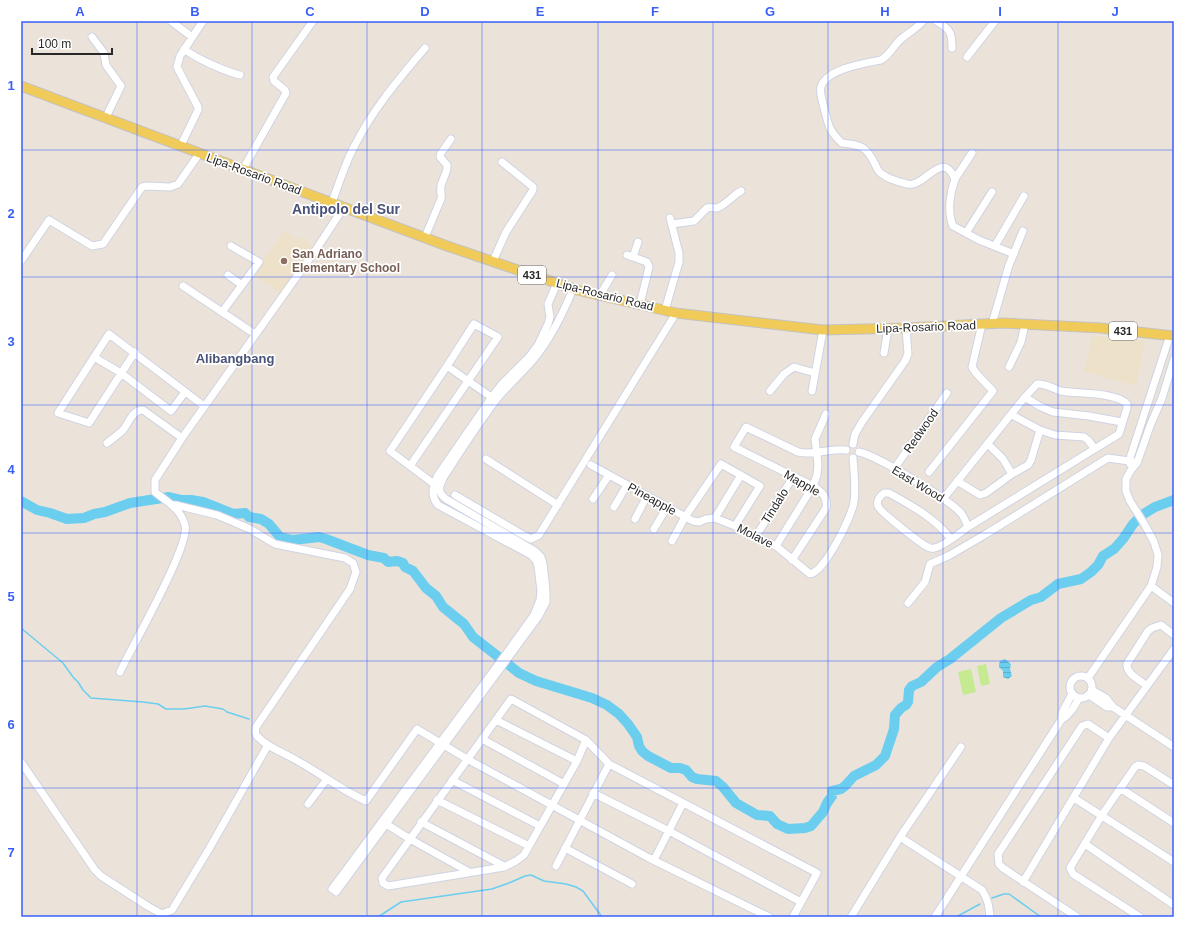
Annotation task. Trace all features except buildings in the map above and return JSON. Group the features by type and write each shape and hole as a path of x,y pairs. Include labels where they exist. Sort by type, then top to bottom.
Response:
{"main road":[{"name":"Lipa-Rosario Road","path":"21,86 332,202 344,208 492,261 573,289 665,310 823,330 888,329 982,324 1025,324 1101,328 1172,336"}],"street":[{"path":"171,21 192,37"},
{"path":"181,145 198,110 198,107 178,67 178,62 184,49 203,21"},
{"path":"242,169 286,93 285,90 274,82 273,77 313,21"},
{"path":"923,21 917,28 900,40 886,57 881,60 844,68 827,79 821,86 821,96 829,128 834,136 842,144 855,144 865,148 869,152 882,175 910,185 915,185 940,167 949,170 955,179"},
{"path":"936,21 950,31 952,37 952,48"},
{"path":"967,57 995,21"},
{"path":"92,37 104,53 106,64 121,86 106,117"},
{"path":"332,202 354,146 373,113 425,48"},
{"path":"184,49 193,56 240,75"},
{"path":"425,237 441,199 441,183 448,169 447,165 440,157 441,153 451,139"},
{"path":"972,153 955,179 951,193 952,222 956,228 1014,254"},
{"path":"21,261 49,220 92,246 103,244 142,187 170,187 178,184 200,154"},
{"path":"492,261 506,232 533,190 533,187 502,162"},
{"path":"665,310 679,262 679,253 671,221 694,221 707,208 716,208 734,194 741,191"},
{"path":"966,233 992,192"},
{"path":"995,246 1024,196"},
{"path":"344,208 318,248 204,406 155,480 155,492 171,503 217,515 250,529 275,544 345,558 353,563 356,572 350,589 256,727 255,733 258,738 268,745 298,760 352,795 366,802 417,729 441,745 579,820 654,860 769,917"},
{"path":"992,324 1009,265 1023,231"},
{"path":"638,242 630,256 646,262 649,267 640,304"},
{"path":"222,312 259,262 231,246"},
{"path":"228,275 242,285"},
{"path":"600,295 612,275"},
{"path":"508,656 534,615 540,600 541,590 536,560 531,555 438,505 432,494 438,475 494,399 538,345 548,324 550,317 548,304 557,283"},
{"path":"183,286 255,334"},
{"path":"334,890 499,667 538,617 546,602 543,564 541,558 535,550 446,499 441,495 439,487 443,478 494,399 533,361 543,348 566,306 573,289"},
{"path":"455,495 523,535 531,539 536,538 542,531 676,312"},
{"path":"550,317 558,320"},
{"path":"410,466 498,337 474,324 390,451 410,466 434,484"},
{"path":"928,472 993,391 972,367 982,324"},
{"path":"1009,367 1020,342 1025,324"},
{"path":"853,444 855,434 862,422 905,361 908,354 906,328"},
{"path":"884,353 888,329"},
{"path":"812,391 823,330"},
{"path":"135,352 89,424 58,413 109,334 135,352 204,406"},
{"path":"1131,470 1129,460 1172,336"},
{"path":"94,357 121,373 171,411 185,392"},
{"path":"1088,678 1151,586 1157,567 1158,555 1154,542 1130,501 1126,491 1126,479 1137,463 1162,398 1174,359"},
{"path":"447,366 494,399"},
{"path":"770,391 784,374 794,367 815,373"},
{"path":"943,499 1025,397 1039,384 1060,391 1086,392 1126,402 1128,406 1119,434 951,539 934,548 928,547 880,510 878,502 881,495 887,492 921,511 943,529 951,539"},
{"name":"Redwood","path":"894,469 947,393"},
{"path":"1025,397 1038,406 1053,412 1089,416 1122,422"},
{"path":"107,443 122,431 135,413 139,410 143,410 182,438"},
{"path":"1146,410 1155,413"},
{"path":"776,546 813,486 817,475 817,452 815,439 826,414"},
{"path":"1012,415 1055,436 1084,437 1095,450"},
{"name":"Mapple","path":"792,560 826,508 827,503 825,496 813,486 734,447 746,427 798,452 806,454 817,452"},
{"path":"957,481 982,495 1012,474 1028,465 1031,460 1040,430"},
{"path":"846,450 847,447 853,444"},
{"path":"846,450 848,456 853,458 856,457 859,452 858,447 853,444"},
{"path":"988,444 1003,459 1012,474"},
{"path":"817,452 831,449 846,450"},
{"name":"East Wood","path":"859,452 894,469 943,499 961,514 968,527"},
{"name":"Molave","path":"715,518 776,546 810,574 814,574 820,568 837,543 854,503 853,458"},
{"path":"908,603 925,582 930,564 950,555 986,534 1108,458 1129,460 1137,463"},
{"path":"486,459 558,505"},
{"path":"672,541 685,517 721,464 760,486 735,526"},
{"name":"Pineapple","path":"591,465 693,521 699,522 706,519 715,518"},
{"path":"593,500 609,475"},
{"path":"715,518 741,475"},
{"name":"Tindalo","path":"756,536 793,477"},
{"path":"614,508 627,485"},
{"path":"635,519 647,496"},
{"path":"120,672 172,571 186,533 180,514 171,503"},
{"path":"654,529 667,507"},
{"path":"1151,586 1174,603"},
{"path":"1147,686 1128,672 1127,664 1148,631 1152,628 1161,625 1174,635"},
{"path":"1023,882 1109,738 1174,650"},
{"path":"1062,720 1062,713 1072,694 1070,687 1073,680 1082,676 1088,678 1092,684 1091,693"},
{"path":"1072,694 1082,698 1091,693"},
{"path":"1091,693 1107,707 1113,707 1174,747"},
{"path":"935,917 1062,720 1071,712 1079,698"},
{"path":"586,740 577,761 524,855 516,861 504,867 388,886 383,883 382,878 421,822 511,700 586,740 609,764 817,873 793,917"},
{"path":"496,720 577,761"},
{"path":"1077,917 1003,868 999,864 998,854 1082,726 1088,724 1109,738"},
{"path":"482,739 564,784"},
{"path":"21,762 95,870 101,876 162,914 172,910 210,849 268,745"},
{"path":"851,917 900,837 961,747"},
{"path":"556,866 609,764"},
{"path":"1140,917 1071,872 1070,868 1102,815 1133,769 1138,765 1144,766 1174,785"},
{"path":"308,804 327,779"},
{"path":"452,780 540,826"},
{"path":"1120,788 1174,823"},
{"path":"593,793 669,831 801,902"},
{"path":"1074,798 1174,862"},
{"path":"437,800 529,846"},
{"path":"654,860 683,803"},
{"path":"421,822 504,867"},
{"path":"384,823 469,872"},
{"path":"900,837 982,890 989,904 990,917"},
{"path":"1085,844 1174,905"},
{"path":"565,848 632,884"}],"shaded area":[{"name":"San Adriano Elementary School","path":"284,231 298,240 301,237 315,248 283,294 253,275"},
{"path":"1091,336 1145,341 1136,386 1083,371 1090,350"}],"green space":[{"path":"986,664 990,684 981,686 977,666"},
{"path":"971,669 976,692 963,695 958,672"}],"water":[{"path":"1005,659 1011,664 1010,669 1012,676 1008,679 1003,677 1003,671 999,667 1000,661"}],"waterway":[{"path":"21,501 37,510 67,519 84,518 130,503 169,497 182,500 191,500 203,502 233,514 245,513 249,517 261,519 269,524 280,537 293,540 319,537 368,555 384,558 388,562 397,561 403,563 405,567 413,571 426,588 436,596 443,607 464,624 473,637 519,673 536,681 592,698 607,705 619,714 628,724 637,737 642,751 648,756 671,768 686,770 692,777 697,779 716,781 736,803 757,815 770,816 777,824 788,829 805,828 811,826 823,812 832,796 832,791 841,789 854,776 876,765 885,756 894,729 895,715 908,702 909,690 912,686 921,682 937,667 950,659 1001,618 1031,600 1041,597 1058,584 1081,579 1091,572 1098,565 1103,556 1114,549 1123,539 1133,524 1142,515 1155,507 1174,500"},
{"path":"21,628 63,663 83,690 91,698 158,704 166,709 184,709 205,706 223,709 227,712 249,719"},
{"path":"378,917 401,902 492,889 531,875 544,881 566,884 583,891 602,917"},
{"path":"992,898 1009,894 1041,917"},
{"path":"956,917 980,904"}],"place":[{"name":"San Adriano Elementary School","path":"284,261"}],"district":[{"name":"Antipolo del Sur","path":"346,209"},
{"name":"Alibangbang","path":"235,358"}]}
